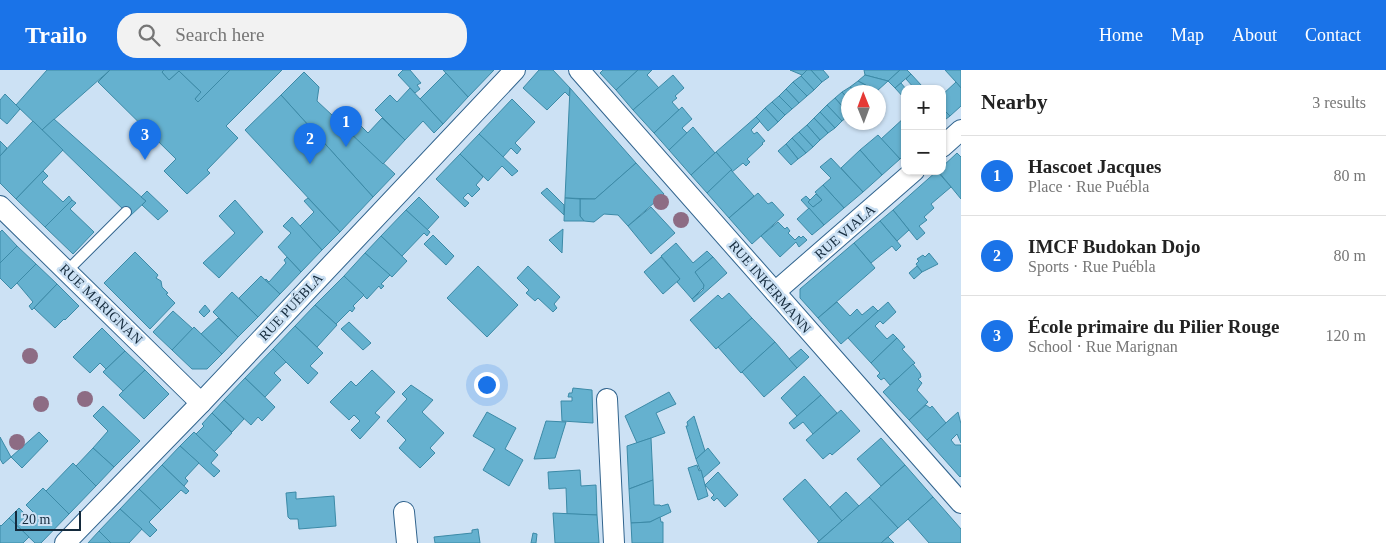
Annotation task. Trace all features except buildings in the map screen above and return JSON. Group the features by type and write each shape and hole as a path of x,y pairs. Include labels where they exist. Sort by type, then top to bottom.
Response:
{"street":[{"name":"RUE PUÉBLA","path":"65,543 201,403 515,70"},
{"name":"RUE INKERMANN","path":"579,70 961,503"},
{"path":"946,143 961,130"},
{"name":"RUE VIALA","path":"775,292 909,175"},
{"name":"RUE MARIGNAN","path":"0,206 201,403"},
{"path":"608,399 614,543"},
{"path":"404,512 408,543"}],"lane":[{"path":"67,271 126,212"}],"place":[{"name":"Hascoet Jacques","path":"346,147"},
{"name":"École primaire du Pilier Rouge","path":"145,160"},
{"name":"IMCF Budokan Dojo","path":"310,164"}]}
